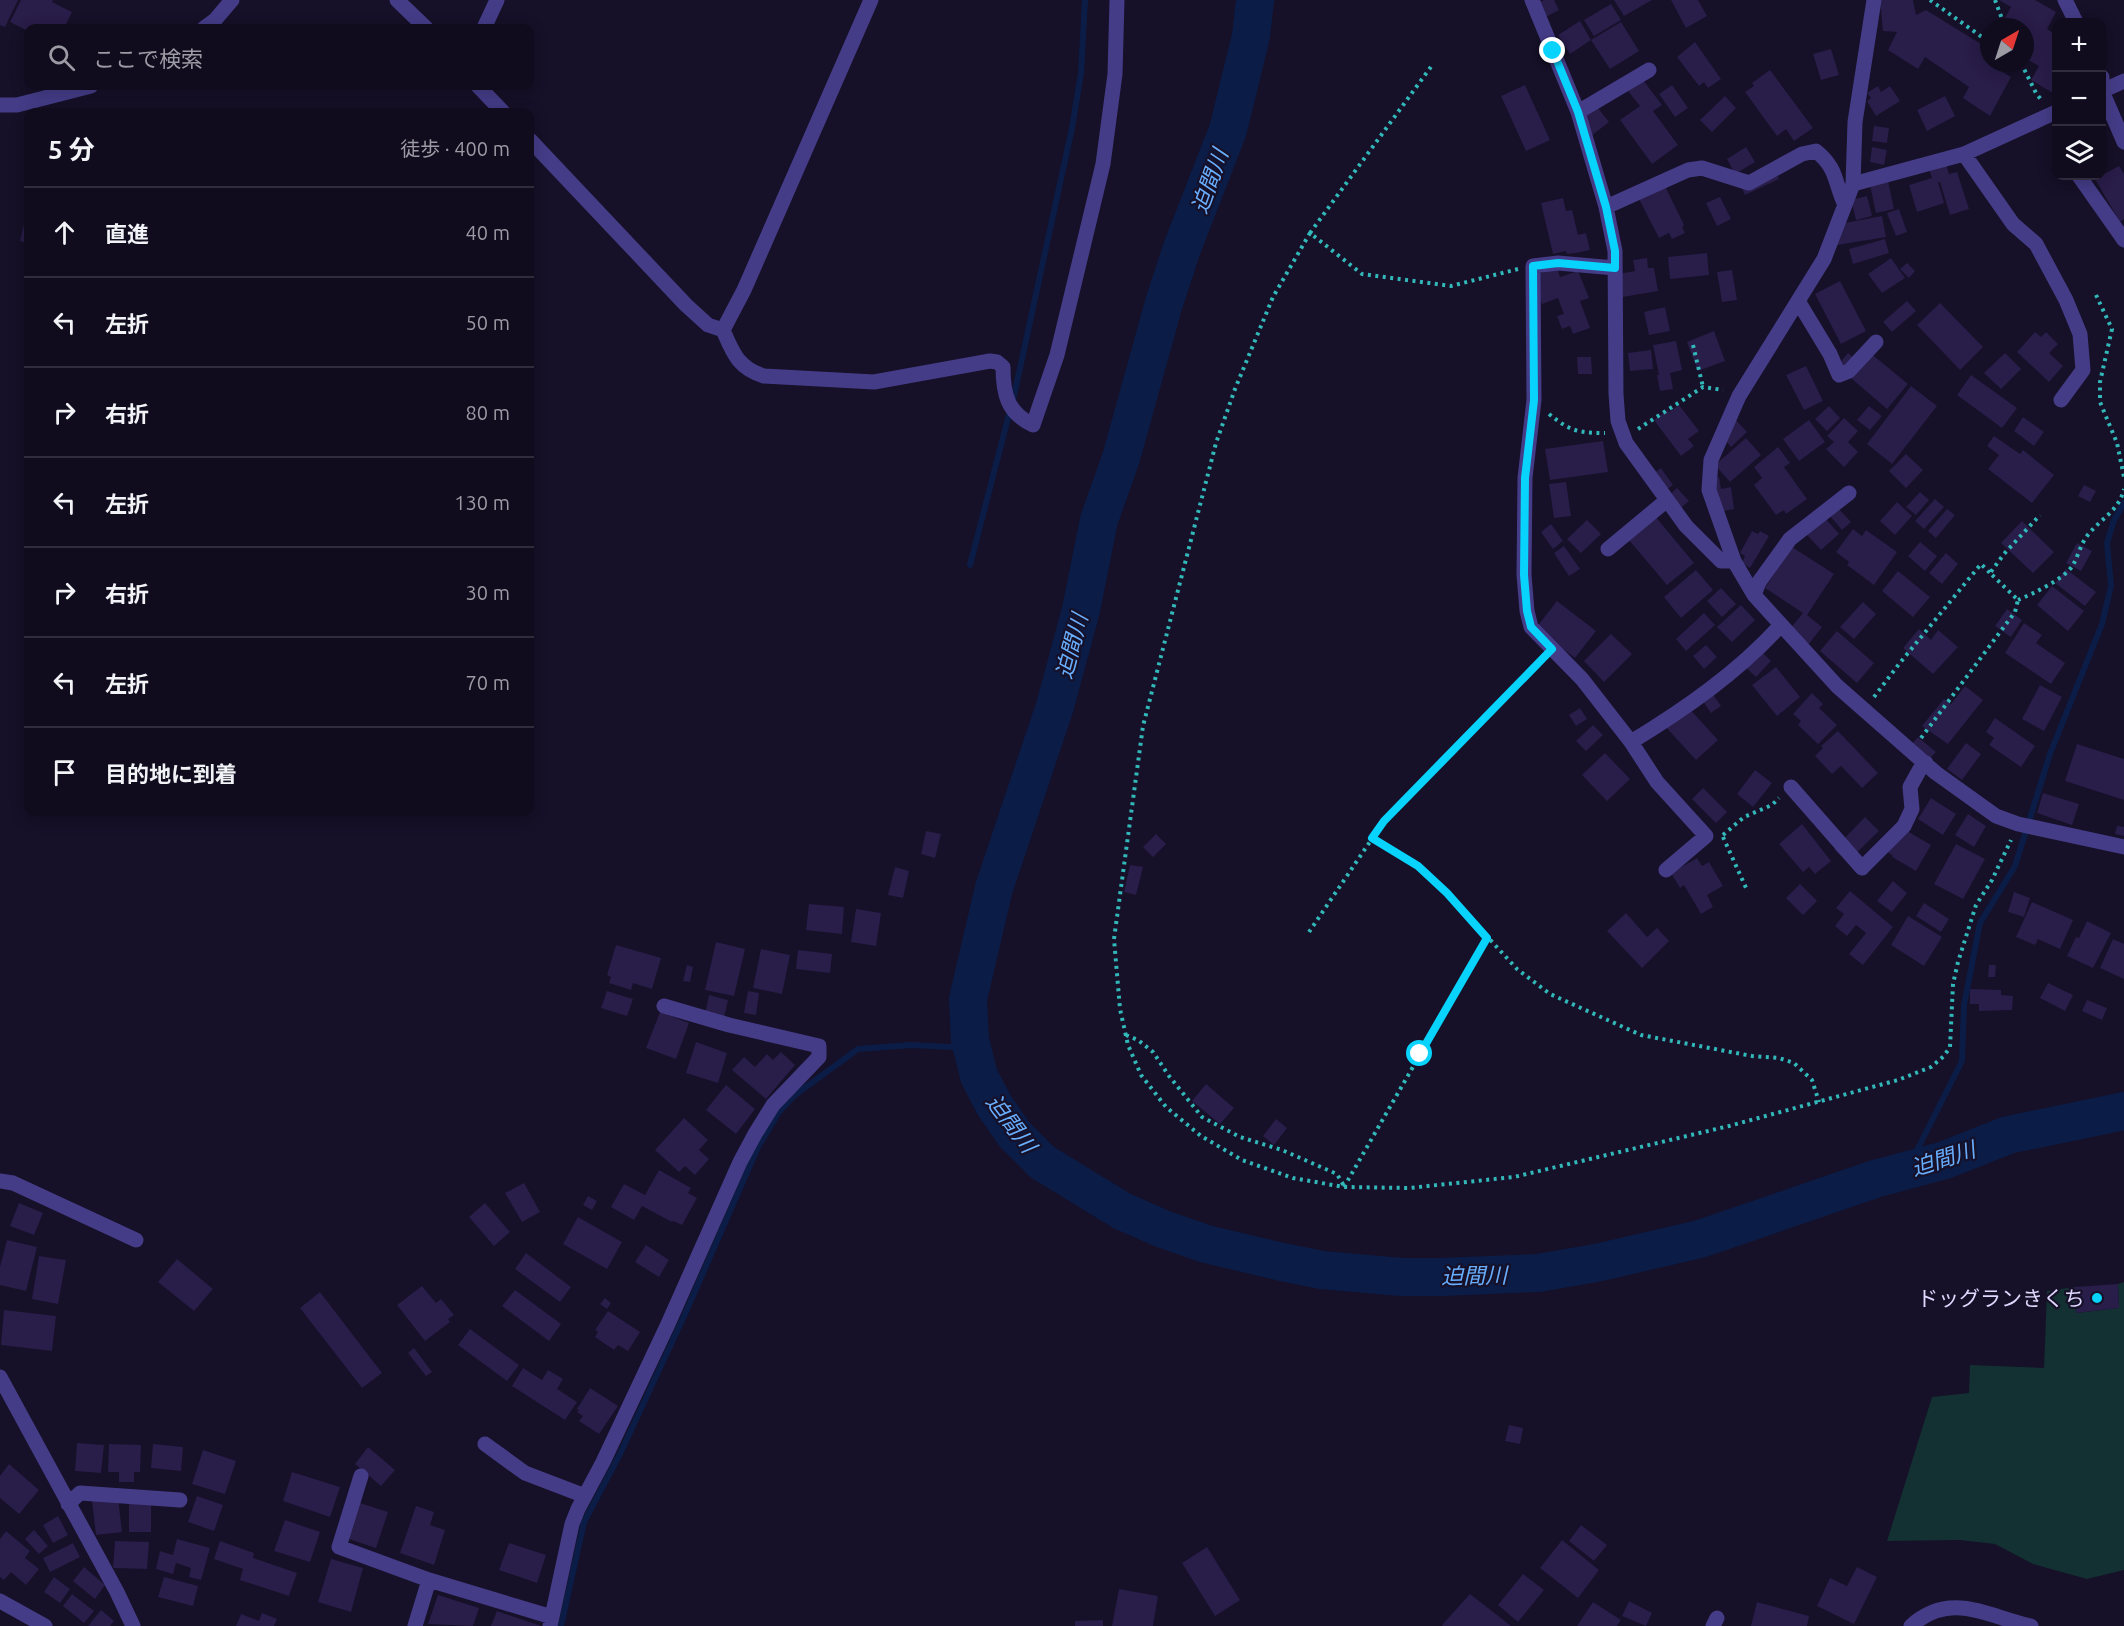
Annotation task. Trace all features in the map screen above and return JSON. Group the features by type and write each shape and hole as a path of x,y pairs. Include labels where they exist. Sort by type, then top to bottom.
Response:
{"street":[{"path":"210,24 232,0"},
{"path":"397,0 422,24"},
{"path":"486,24 497,0"},
{"path":"723,330 744,290 871,0"},
{"path":"534,144 686,305 708,325 723,330 732,352 751,372 764,376 874,382 990,361 997,362 1003,367 1003,389 1006,400 1024,421 1033,425 1057,356 1103,164 1115,74 1118,0"},
{"path":"1532,0 1578,112 1606,207 1615,251 1618,421 1623,434 1686,525 1721,561 1734,561"},
{"path":"1874,0 1854,122 1853,183 1824,259 1742,392 1711,460 1708,490 1734,561 1754,595 1837,686 1911,751 1996,816 2018,824 2124,847"},
{"path":"2066,0 2074,18"},
{"path":"1578,112 1649,70"},
{"path":"2106,89 2124,81"},
{"path":"0,105 17,105 75,90"},
{"path":"482,90 499,108"},
{"path":"2106,100 2124,142"},
{"path":"1853,183 1964,154 2052,118"},
{"path":"1606,207 1688,170 1702,168 1749,183 1802,154 1816,151 1827,160 1836,176 1845,205"},
{"path":"1964,154 2013,224 2036,244 2066,300 2080,334 2083,370 2061,400"},
{"path":"2082,180 2124,240"},
{"path":"1615,268 1558,263 1533,266 1533,405 1525,478 1524,575 1527,611 1531,627 1582,679 1631,742 1657,782 1706,836 1666,870"},
{"path":"1798,302 1830,354 1839,375 1849,371 1876,342"},
{"path":"1754,595 1759,582 1790,539 1849,492"},
{"path":"1608,549 1667,500"},
{"path":"1631,742 1738,668 1780,626"},
{"path":"1791,787 1862,868 1904,825 1912,809 1910,787 1920,768 1926,763"},
{"path":"362,1476 339,1546 551,1622 572,1524 603,1462 740,1162 773,1105 819,1058 819,1046 729,1025 664,1006"},
{"path":"0,1181 13,1183 136,1240"},
{"path":"0,1377 5,1394 117,1592 133,1626"},
{"path":"485,1444 525,1473 585,1496"},
{"path":"68,1504 80,1493 180,1500"},
{"path":"415,1626 429,1580"},
{"path":"0,1601 45,1626"},
{"path":"1911,1626 1922,1616 1962,1607 2031,1626"}],"path":[{"path":"1930,0 1980,36"},
{"path":"1995,0 2002,18"},
{"path":"1433,64 1311,233 1273,297 1231,400 1213,455 1143,726 1114,939 1120,1009 1125,1034 1141,1075 1166,1107 1201,1136 1242,1160 1293,1178 1344,1187 1409,1188 1514,1177 1729,1126 1898,1080 1931,1067 1944,1056 1950,1047 1953,984 1958,962 1976,905 1992,880 2018,824"},
{"path":"2026,72 2036,93 2052,113"},
{"path":"1311,233 1362,274 1451,286 1533,266"},
{"path":"2096,295 2112,329 2100,381 2100,402 2117,443 2124,477"},
{"path":"1693,345 1702,387"},
{"path":"1533,405 1542,408 1567,428 1582,433 1616,432 1623,434 1702,387 1742,392"},
{"path":"2018,600 2047,586 2071,569 2086,537 2115,509 2122,498 2124,489"},
{"path":"1990,573 2004,554 2040,516"},
{"path":"1865,710 1899,663 1981,564 2018,600"},
{"path":"1911,751 2015,612 2018,600"},
{"path":"1309,932 1384,821 1552,649"},
{"path":"1706,836 1716,840 1744,817 1772,805 1791,787"},
{"path":"1722,836 1747,890"},
{"path":"1372,838 1418,866 1447,893 1517,969 1550,994 1641,1035 1752,1056 1779,1058 1794,1063 1812,1080 1819,1102"},
{"path":"1344,1187 1487,938"},
{"path":"1125,1034 1138,1040 1153,1052 1202,1117 1240,1137 1282,1150 1337,1174 1344,1187"}],"green space":[{"path":"2124,1282 2124,1570 2087,1579 2033,1564 1995,1544 1960,1540 1887,1541 1932,1397 1969,1393 1970,1365 2044,1368 2047,1291 2074,1287 2076,1313 2119,1308 2118,1284"}],"building":[{"path":"0,0 18,0 5,27 0,25"},
{"path":"21,0 53,0 52,2 72,12 66,24 24,24 24,29 10,22"},
{"path":"1544,0 1554,0 1559,10 1544,18 1536,4"},
{"path":"1614,0 1652,0 1624,16"},
{"path":"1671,0 1698,0 1707,16 1686,28"},
{"path":"1880,0 1913,0 1916,15 1926,10 1980,43 1980,72 2002,72 2011,77 1990,116 1963,98 1969,87 1925,57 1918,69 1888,50 1897,32 1883,31"},
{"path":"1999,0 2035,0 2056,12 2047,29 2052,32 2052,93 2031,80 2039,66 2034,63 2034,18 2005,18 2011,7"},
{"path":"1611,4 1621,20 1594,36 1584,20"},
{"path":"1580,21 1591,40 1570,54 1558,35"},
{"path":"1621,22 1639,51 1610,69 1591,40"},
{"path":"1695,42 1721,79 1708,88 1704,82 1699,86 1677,57"},
{"path":"1831,49 1839,75 1821,80 1813,54"},
{"path":"1770,70 1813,128 1794,141 1786,129 1777,136 1745,92 1754,86 1752,83"},
{"path":"1643,80 1662,105 1653,111 1678,145 1652,164 1620,120 1640,106 1628,91"},
{"path":"1525,85 1550,140 1526,151 1501,96"},
{"path":"1672,85 1688,108 1675,117 1659,94"},
{"path":"1878,86 1881,92 1890,86 1900,101 1876,116 1867,101 1871,98 1867,93"},
{"path":"1725,96 1736,108 1712,132 1700,120"},
{"path":"1945,96 1955,116 1927,131 1917,110"},
{"path":"1594,103 1609,122 1591,136 1577,117"},
{"path":"1874,126 1889,128 1887,143 1872,141"},
{"path":"1746,147 1755,162 1735,174 1727,159"},
{"path":"1872,147 1887,150 1884,165 1870,162"},
{"path":"1946,164 1949,174 1957,172 1969,209 1950,215 1940,182 1938,182 1944,203 1917,212 1909,185 1932,178 1929,169"},
{"path":"2119,166 2124,174 2124,219 2120,222 2096,180 2106,180 2106,173"},
{"path":"1775,170 1779,179 1745,195 1741,186"},
{"path":"1888,181 1894,209 1876,213 1870,185"},
{"path":"1665,186 1684,225 1682,227 1685,233 1672,239 1669,233 1659,238 1639,199"},
{"path":"1867,196 1872,216 1856,220 1851,200"},
{"path":"1720,197 1731,219 1717,226 1706,203"},
{"path":"1563,198 1566,211 1572,210 1578,235 1586,233 1590,250 1553,254 1541,203"},
{"path":"1899,209 1907,232 1896,236 1887,213"},
{"path":"1882,216 1886,237 1837,245 1834,225"},
{"path":"24,224 24,242 20,241"},
{"path":"1885,239 1889,253 1853,264 1849,249"},
{"path":"1707,253 1709,275 1670,279 1668,257"},
{"path":"1647,258 1648,268 1654,268 1658,291 1617,298 1613,275 1635,271 1633,260"},
{"path":"1891,258 1905,278 1882,293 1868,274"},
{"path":"1907,263 1915,271 1909,278 1900,269"},
{"path":"1557,267 1560,277 1578,271 1589,298 1580,301 1590,328 1573,334 1570,326 1562,329 1557,316 1564,314 1558,298 1542,304 1532,277"},
{"path":"1732,270 1737,300 1722,302 1717,272"},
{"path":"1840,281 1866,331 1841,344 1815,294"},
{"path":"1907,301 1916,311 1892,332 1883,322"},
{"path":"1940,303 1983,347 1960,370 1917,325"},
{"path":"1665,307 1670,331 1649,335 1644,312"},
{"path":"1714,331 1725,361 1698,371 1687,342"},
{"path":"2035,332 2041,337 2046,332 2058,344 2049,353 2063,366 2049,382 2017,352"},
{"path":"1676,341 1682,370 1670,373 1673,389 1660,391 1653,345"},
{"path":"1863,347 1908,384 1887,409 1837,366 1848,353 1854,358"},
{"path":"1651,350 1653,369 1630,371 1628,353"},
{"path":"2005,353 2021,369 2001,389 1984,373"},
{"path":"1577,357 1591,357 1592,374 1578,374"},
{"path":"1806,366 1823,401 1804,410 1786,375"},
{"path":"1971,375 2017,408 2002,428 1957,395"},
{"path":"1911,386 1937,406 1892,464 1867,444"},
{"path":"1679,405 1699,431 1688,439 1694,446 1681,456 1654,420 1667,410 1669,412"},
{"path":"1829,406 1840,418 1827,431 1815,419"},
{"path":"1869,406 1882,416 1870,430 1857,420"},
{"path":"2023,417 2044,432 2034,446 2014,431"},
{"path":"1844,418 1858,431 1848,442 1858,452 1844,467 1826,449 1834,442 1827,436"},
{"path":"1735,419 1747,432 1731,447 1719,433"},
{"path":"1809,420 1825,442 1799,461 1783,439"},
{"path":"1994,436 2020,454 2023,450 2054,475 2032,503 1988,469 1999,455 1987,446"},
{"path":"1746,438 1761,455 1730,482 1715,465"},
{"path":"1603,441 1608,472 1550,480 1545,449"},
{"path":"1778,447 1790,463 1784,467 1807,499 1786,514 1784,510 1776,515 1754,485 1762,478 1754,467"},
{"path":"1906,454 1923,470 1906,488 1889,471"},
{"path":"1661,468 1673,485 1662,493 1650,476"},
{"path":"1719,477 1721,489 1731,487 1734,509 1709,514 1703,479"},
{"path":"1566,482 1571,516 1554,518 1549,484"},
{"path":"2084,485 2096,491 2090,502 2078,496"},
{"path":"1677,488 1689,501 1676,512 1665,499"},
{"path":"1920,492 1929,500 1916,515 1906,507"},
{"path":"1935,499 1944,507 1924,529 1915,521"},
{"path":"1897,502 1912,516 1895,535 1880,521"},
{"path":"1838,508 1851,522 1842,530 1830,516"},
{"path":"1947,509 1955,515 1936,538 1928,531"},
{"path":"1655,516 1694,563 1667,585 1628,539"},
{"path":"1826,519 1839,534 1821,550 1807,535"},
{"path":"1587,520 1601,534 1581,553 1567,539"},
{"path":"2022,521 2054,552 2033,573 2001,543"},
{"path":"1551,524 1563,541 1553,549 1541,532"},
{"path":"1853,529 1862,536 1866,530 1897,552 1874,585 1847,565 1849,562 1836,552"},
{"path":"1752,531 1758,534 1760,531 1769,536 1750,568 1742,563 1745,556 1740,553"},
{"path":"1920,542 1937,556 1925,571 1908,556"},
{"path":"2077,543 2092,551 2081,571 2066,563"},
{"path":"1564,546 1580,569 1569,576 1554,553"},
{"path":"1792,547 1834,574 1807,615 1822,627 1808,645 1789,630 1803,613 1765,588"},
{"path":"1946,553 1958,564 1942,584 1929,573"},
{"path":"2066,569 2096,592 2085,606 2055,583"},
{"path":"1696,570 1713,590 1681,618 1664,597"},
{"path":"1898,571 1930,597 1913,617 1882,591"},
{"path":"2052,586 2084,611 2068,631 2037,605"},
{"path":"1721,588 1736,604 1722,617 1707,601"},
{"path":"1557,601 1596,631 1575,658 1536,628"},
{"path":"1863,602 1876,614 1854,639 1840,627"},
{"path":"1741,605 1755,620 1732,642 1717,627"},
{"path":"2007,609 2022,620 2011,637 1995,626"},
{"path":"1704,613 1715,625 1686,651 1676,639"},
{"path":"2024,623 2042,635 2036,643 2065,663 2051,684 2005,653"},
{"path":"1919,629 1931,640 1938,630 1958,647 1933,674 1903,648"},
{"path":"1837,631 1874,663 1857,683 1820,651"},
{"path":"1611,634 1632,654 1604,682 1584,661"},
{"path":"1706,645 1717,657 1704,669 1693,656"},
{"path":"1758,648 1771,661 1756,677 1742,664"},
{"path":"1776,667 1800,697 1777,716 1752,685"},
{"path":"2040,685 2062,697 2044,731 2022,719"},
{"path":"1965,686 1983,700 1948,744 1922,726 1944,699 1951,704"},
{"path":"1712,693 1721,706 1711,713 1702,700"},
{"path":"1812,693 1823,704 1819,708 1837,725 1818,744 1798,725 1801,721 1793,714"},
{"path":"1686,705 1718,740 1696,760 1664,725"},
{"path":"1580,708 1587,719 1576,726 1569,715"},
{"path":"1995,718 2035,746 2021,767 1989,745 1994,738 1986,732"},
{"path":"1593,725 1603,735 1586,751 1576,741"},
{"path":"1838,731 1878,773 1862,788 1841,766 1832,774 1815,756 1823,748 1821,746"},
{"path":"1918,737 1936,752 1928,760 1911,745"},
{"path":"1966,743 1981,754 1962,780 1947,769"},
{"path":"2077,744 2124,759 2124,800 2065,781"},
{"path":"1605,753 1630,779 1607,801 1582,775"},
{"path":"1755,770 1772,783 1753,807 1737,794"},
{"path":"1703,788 1727,812 1716,823 1692,799"},
{"path":"2043,793 2079,804 2072,825 2037,813"},
{"path":"1931,798 1956,814 1943,835 1918,819"},
{"path":"1968,814 1986,826 1974,847 1955,835"},
{"path":"1865,817 1879,831 1847,862 1834,849"},
{"path":"1802,824 1831,861 1815,874 1809,867 1803,872 1779,844"},
{"path":"2117,826 2124,827 2124,836 2115,834"},
{"path":"926,831 941,834 935,858 921,854"},
{"path":"1907,831 1931,845 1916,871 1892,857 1884,849"},
{"path":"1156,834 1166,844 1153,857 1143,847"},
{"path":"1956,844 1985,859 1963,899 1934,884"},
{"path":"1697,858 1702,866 1709,862 1723,886 1707,895 1713,907 1701,914 1684,885 1680,888 1671,873"},
{"path":"1130,865 1143,867 1136,895 1124,892"},
{"path":"895,867 909,871 903,898 888,895"},
{"path":"1893,881 1907,893 1892,912 1877,901"},
{"path":"1800,884 1817,901 1803,915 1786,898"},
{"path":"1850,891 1893,927 1863,965 1849,954 1866,933 1856,925 1847,936 1835,926 1844,914 1836,908"},
{"path":"2014,892 2030,898 2024,917 2008,912"},
{"path":"2032,902 2073,920 2060,949 2038,939 2035,945 2016,937"},
{"path":"1924,903 1949,919 1941,932 1916,916"},
{"path":"809,904 844,907 842,934 806,930"},
{"path":"856,909 881,913 876,946 851,942"},
{"path":"1626,913 1647,937 1657,928 1669,941 1642,968 1607,931"},
{"path":"1908,916 1942,937 1924,966 1891,945"},
{"path":"2087,921 2111,933 2093,968 2067,956"},
{"path":"2113,939 2124,944 2124,979 2100,968"},
{"path":"716,942 745,949 734,996 705,990"},
{"path":"616,945 661,958 652,989 633,983 631,990 609,983 611,977 607,975"},
{"path":"761,949 790,955 782,994 753,988"},
{"path":"798,950 832,954 830,973 796,969"},
{"path":"687,965 693,967 690,982 683,981"},
{"path":"1989,965 1996,965 1995,977 1988,977"},
{"path":"2048,983 2073,995 2065,1011 2040,998"},
{"path":"1970,989 2001,990 2001,995 2013,996 2012,1010 1979,1011 1979,1004 1970,1004"},
{"path":"607,991 633,999 627,1016 601,1008"},
{"path":"748,991 759,993 756,1015 744,1013"},
{"path":"709,995 728,1000 724,1018 705,1014"},
{"path":"2087,1000 2107,1008 2102,1020 2082,1011"},
{"path":"660,1012 689,1023 676,1059 646,1048"},
{"path":"696,1042 727,1053 718,1083 686,1073"},
{"path":"781,1052 795,1065 766,1099 732,1070 744,1057 755,1067 767,1054 773,1060"},
{"path":"1206,1084 1234,1108 1220,1124 1192,1101"},
{"path":"726,1085 755,1109 736,1134 706,1110"},
{"path":"684,1118 708,1140 699,1150 709,1159 695,1175 685,1166 679,1172 655,1150"},
{"path":"1276,1119 1287,1128 1274,1145 1263,1136"},
{"path":"659,1170 691,1188 688,1193 697,1198 682,1225 642,1206 634,1220 611,1207 624,1184 645,1195"},
{"path":"524,1183 540,1212 522,1222 505,1193"},
{"path":"588,1196 597,1201 592,1210 583,1205"},
{"path":"19,1203 43,1213 34,1235 10,1226"},
{"path":"485,1203 510,1232 494,1246 469,1217"},
{"path":"578,1217 622,1242 607,1269 563,1244"},
{"path":"7,1240 37,1247 26,1291 0,1285 0,1267"},
{"path":"646,1245 669,1260 659,1277 635,1262"},
{"path":"526,1253 571,1287 560,1302 515,1269"},
{"path":"39,1256 66,1260 58,1304 32,1299"},
{"path":"177,1259 213,1289 194,1311 158,1282"},
{"name":"ドッグランきくち","path":"2118,1284 2119,1308 2076,1313 2074,1287"},
{"path":"422,1286 436,1303 441,1299 454,1315 448,1319 450,1322 425,1341 397,1305"},
{"path":"515,1290 561,1324 549,1341 502,1306"},
{"path":"320,1292 382,1373 362,1388 300,1308"},
{"path":"605,1298 611,1303 607,1309 600,1304"},
{"path":"4,1310 56,1316 52,1351 1,1345"},
{"path":"608,1311 640,1332 628,1351 618,1345 614,1350 595,1337 598,1332 595,1330"},
{"path":"470,1329 519,1365 507,1381 458,1345"},
{"path":"414,1348 432,1372 426,1376 408,1353"},
{"path":"523,1368 542,1380 548,1370 563,1379 557,1389 577,1402 565,1420 512,1386"},
{"path":"590,1388 618,1406 599,1434 579,1421 583,1416 577,1412"},
{"path":"1509,1425 1523,1428 1520,1444 1505,1441"},
{"path":"77,1443 104,1445 101,1473 75,1471"},
{"path":"109,1444 141,1445 140,1472 134,1472 134,1482 119,1482 119,1472 108,1472"},
{"path":"153,1444 183,1447 181,1471 151,1468"},
{"path":"368,1447 395,1470 381,1486 355,1464"},
{"path":"203,1450 236,1461 225,1494 192,1484"},
{"path":"9,1464 39,1490 19,1514 0,1498 0,1476"},
{"path":"292,1472 340,1487 330,1517 283,1501"},
{"path":"197,1496 223,1505 214,1531 188,1522"},
{"path":"118,1498 122,1532 96,1535 92,1501"},
{"path":"129,1502 151,1502 151,1532 129,1532"},
{"path":"360,1503 388,1512 376,1548 349,1539"},
{"path":"416,1506 434,1512 430,1525 445,1530 434,1565 400,1553"},
{"path":"58,1516 68,1535 53,1543 43,1525"},
{"path":"285,1520 320,1532 310,1562 274,1551"},
{"path":"1581,1525 1607,1545 1594,1561 1569,1541"},
{"path":"34,1530 48,1546 39,1554 25,1539"},
{"path":"6,1531 30,1551 25,1558 39,1569 26,1585 11,1572 4,1580 0,1577 0,1539"},
{"path":"177,1539 210,1548 201,1580 189,1577 191,1568 176,1563 173,1574 156,1569 160,1551 173,1555"},
{"path":"1562,1540 1599,1570 1578,1598 1540,1568"},
{"path":"115,1541 149,1542 147,1569 113,1568"},
{"path":"220,1541 254,1553 253,1558 297,1573 289,1596 240,1580 243,1569 214,1559"},
{"path":"73,1543 80,1557 50,1572 43,1558"},
{"path":"509,1543 546,1555 537,1583 499,1570"},
{"path":"1207,1547 1240,1600 1215,1616 1182,1563"},
{"path":"331,1559 363,1568 351,1612 318,1602"},
{"path":"84,1567 105,1585 95,1599 73,1581"},
{"path":"1857,1567 1877,1577 1854,1624 1817,1606 1830,1578 1847,1586"},
{"path":"1523,1574 1544,1590 1518,1622 1498,1605"},
{"path":"54,1577 70,1589 60,1603 44,1592"},
{"path":"164,1577 198,1586 193,1606 158,1597"},
{"path":"1119,1589 1158,1596 1153,1626 1112,1626"},
{"path":"72,1594 94,1611 84,1623 63,1606"},
{"path":"1470,1594 1511,1626 1443,1626"},
{"path":"438,1595 479,1608 473,1626 428,1624"},
{"path":"1629,1601 1652,1613 1646,1626 1622,1616"},
{"path":"1593,1602 1621,1620 1617,1626 1577,1626"},
{"path":"1757,1602 1809,1616 1807,1626 1751,1626"},
{"path":"101,1610 114,1621 110,1626 88,1626"},
{"path":"497,1611 541,1626 491,1626"},
{"path":"262,1613 277,1619 274,1626 236,1626 241,1614 259,1621"},
{"path":"1103,1620 1103,1626 1075,1626 1075,1621"}],"waterway":[{"path":"970,565 1015,391 1072,128 1081,73 1085,0"},
{"name":"迫間川","path":"1255,0 1251,36 1228,130 1182,248 1164,303 1121,458 1099,520 1081,610 1055,706 994,888 968,999 970,1040 979,1076 994,1105 1015,1135 1042,1162 1122,1211 1206,1244 1322,1270 1401,1277 1441,1277 1538,1273 1596,1263 1700,1239 1875,1179 1945,1160 2008,1135 2124,1111"},
{"path":"1907,1170 1962,1061 1964,1005 1980,923 2015,866 2050,754 2102,624 2111,586 2107,543 2114,520 2124,503"},
{"path":"561,1626 584,1522 620,1454 685,1314 758,1147 779,1112 795,1095 858,1049 910,1045 972,1048"}],"place":[{"name":"ドッグランきくち","path":"2097,1298"}],"route":[{"path":"1420,1054 1487,938 1447,893 1418,866 1372,838 1384,821 1552,649 1531,627 1527,611 1524,575 1525,478 1534,400 1533,266 1558,263 1615,268 1615,251 1606,207 1578,112 1553,51"}]}
